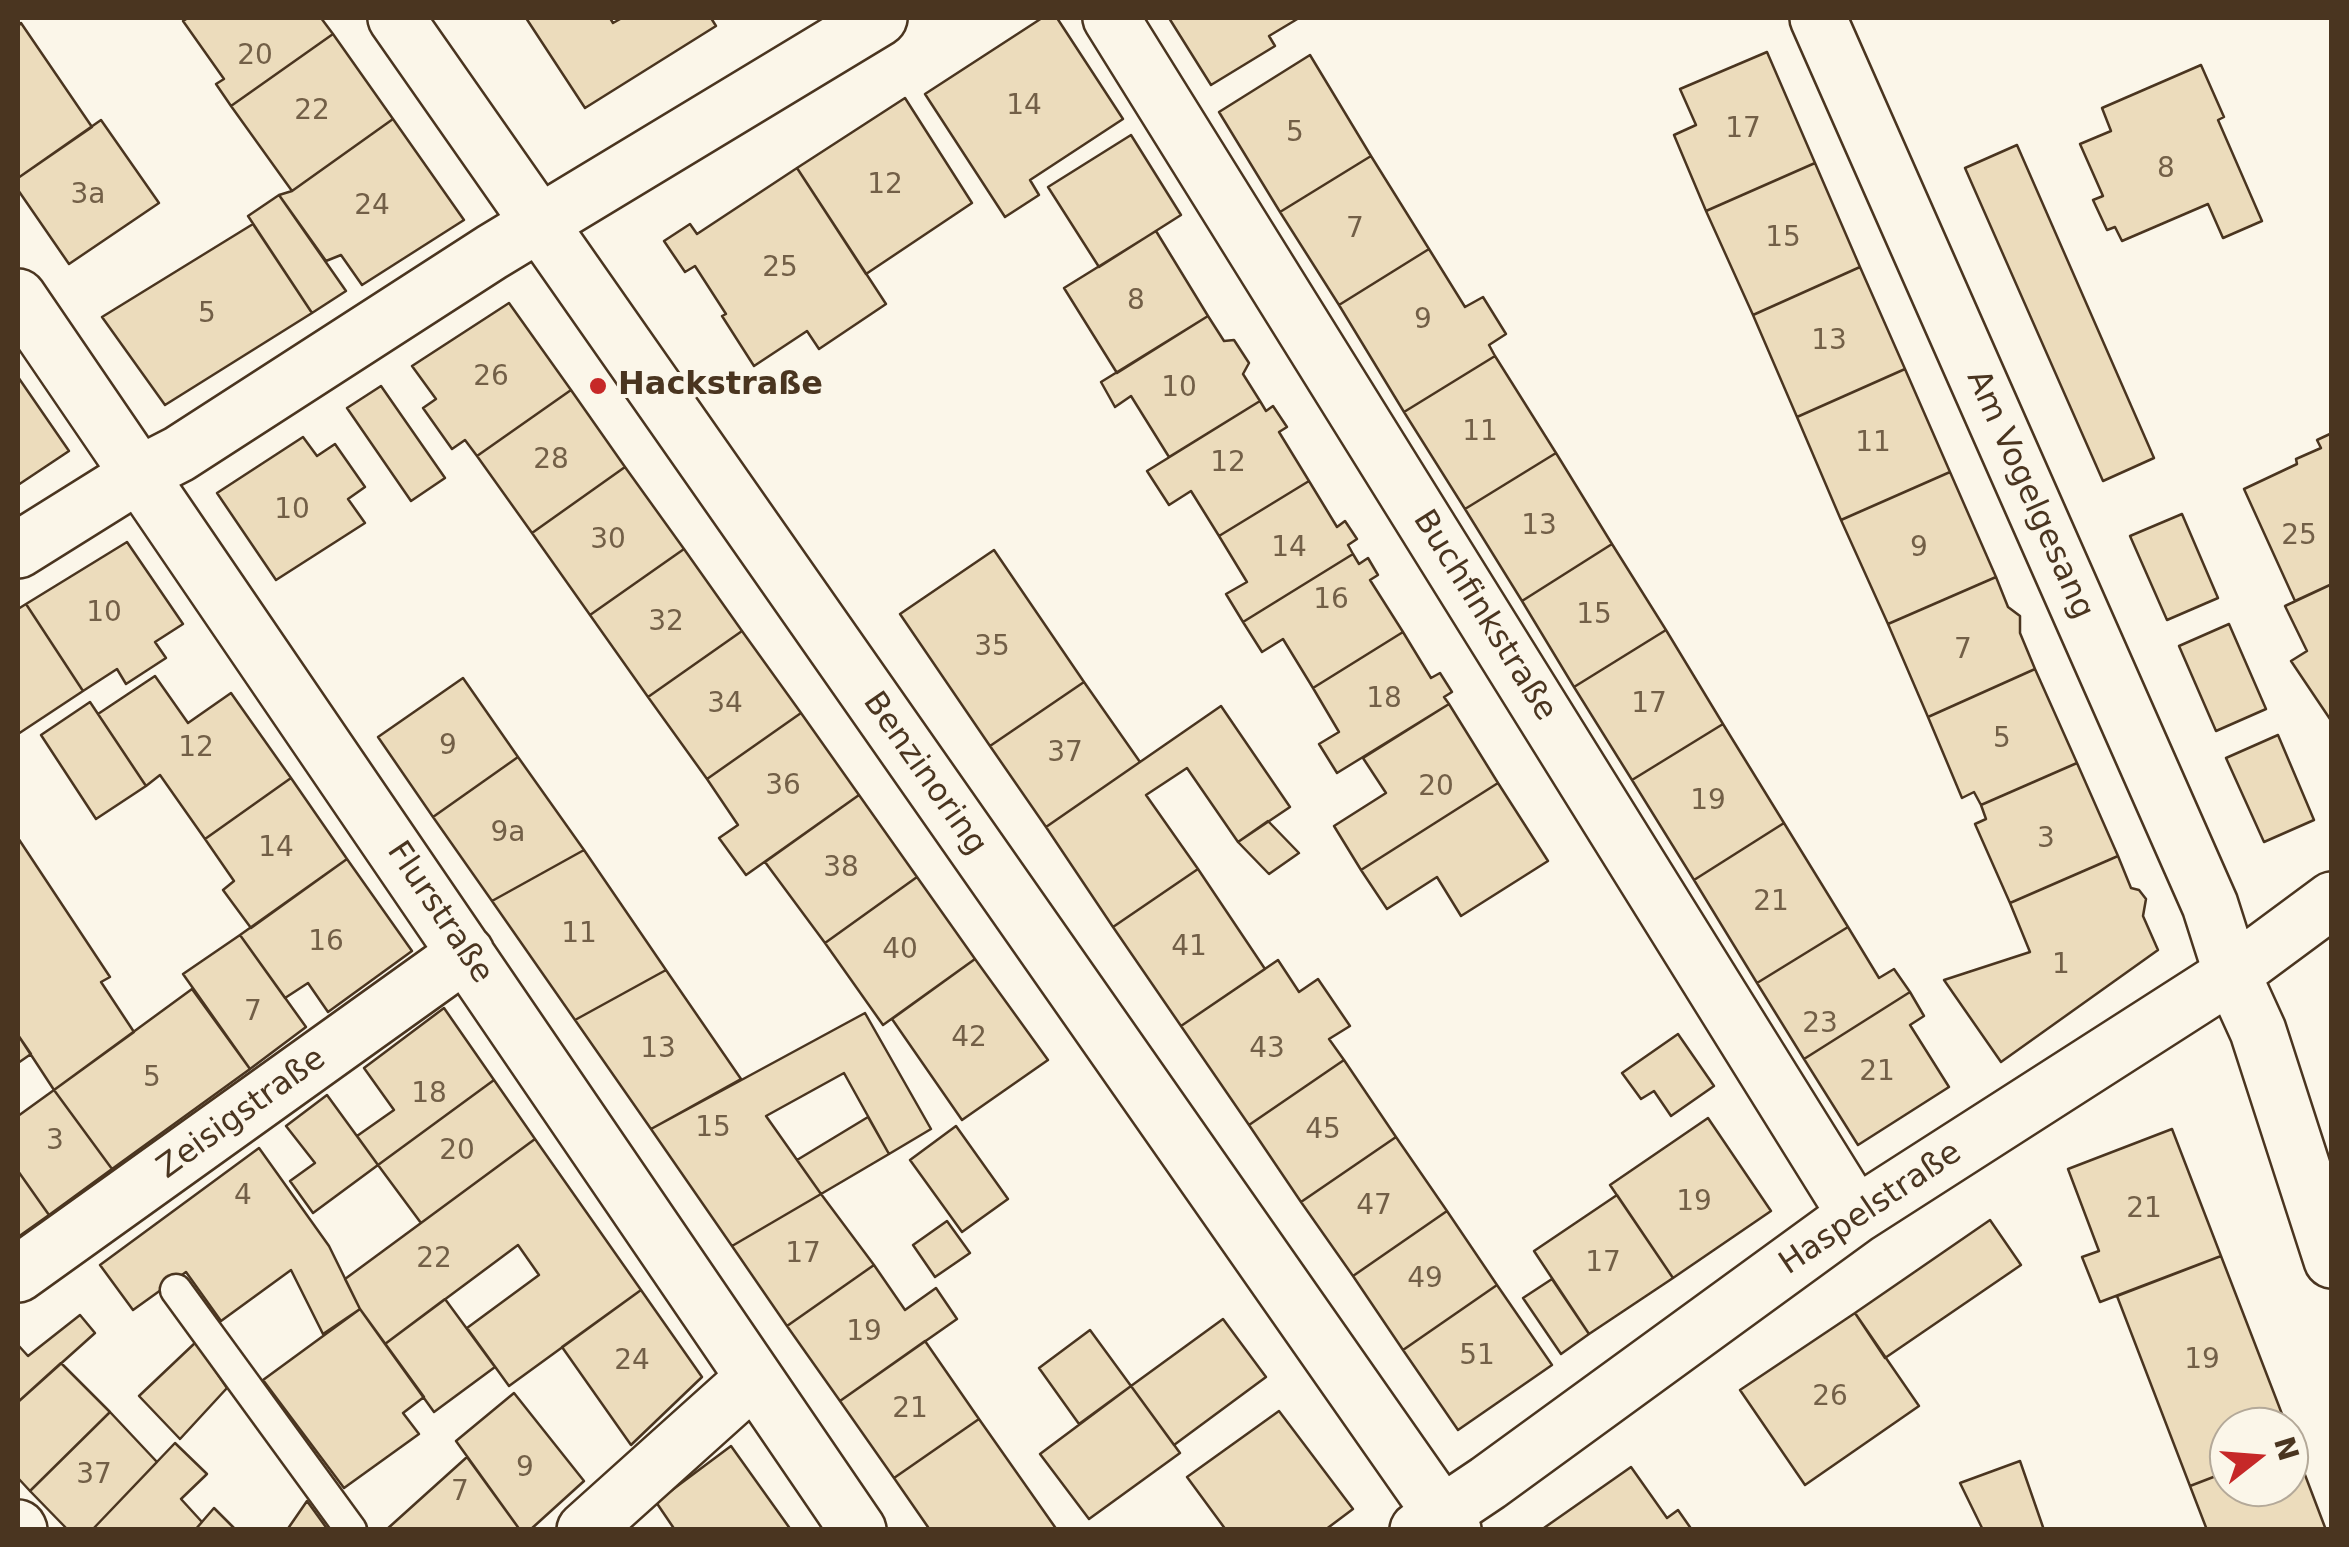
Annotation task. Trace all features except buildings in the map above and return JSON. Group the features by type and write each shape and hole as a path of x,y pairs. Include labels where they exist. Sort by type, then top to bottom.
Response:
{"street":[{"name":"Benzinoring","path":"396,18 1438,1524"},
{"path":"18,550 138,474 180,454 539,223 878,18"},
{"name":"Buchfinkstraße","path":"1112,18 1856,1215"},
{"name":"Am Vogelgesang","path":"1818,18 2210,906 2232,974 2258,1031 2332,1260"},
{"name":"Flurstraße","path":"18,297 858,1530"},
{"name":"Haspelstraße","path":"1438,1524 1856,1215 2232,974 2332,900"},
{"name":"Zeisigstraße","path":"18,1274 466,953"},
{"path":"585,1530 754,1378"}],"lane":[{"path":"176,1290 352,1530"}],"place":[{"name":"Hackstraße","path":"598,386"}]}
